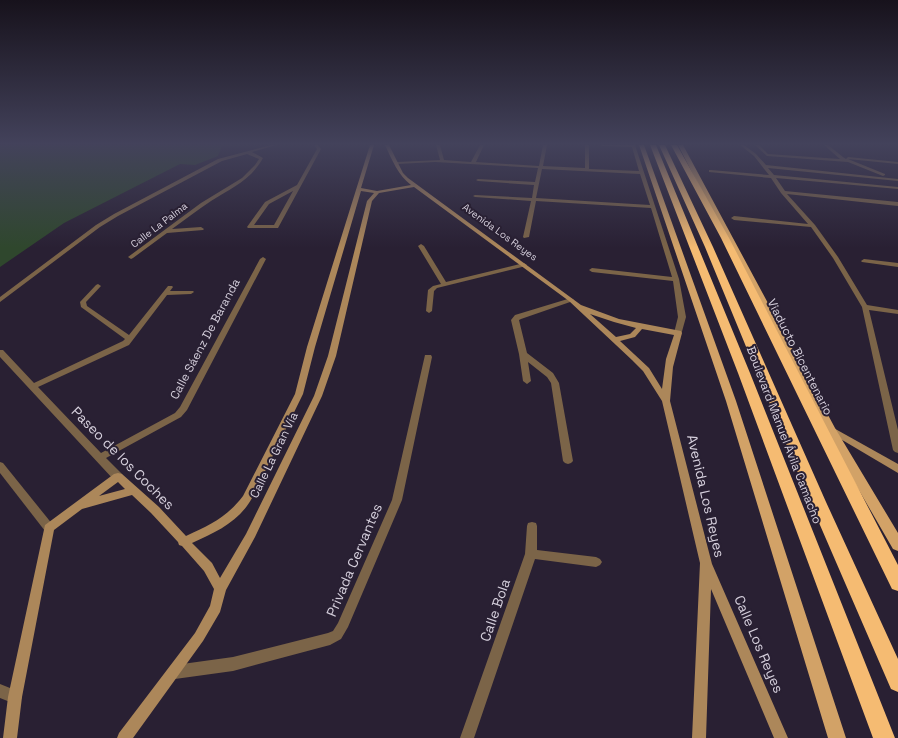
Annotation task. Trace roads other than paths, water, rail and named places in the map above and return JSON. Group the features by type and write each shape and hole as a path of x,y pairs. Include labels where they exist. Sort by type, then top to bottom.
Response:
{"highway":[{"name":"Boulevard Manuel Ávila Camacho","path":"667,179 744,373 884,738"},
{"name":"Boulevard Manuel Ávila Camacho","path":"678,179 710,246 818,502 898,682"},
{"name":"Viaducto Bicentenario","path":"693,179 725,238 898,584"}],"main road":[{"path":"648,179 731,402 837,738"},
{"path":"698,179 829,428 898,545"}],"street":[{"path":"0,300 107,220 183,179"},
{"name":"Calle La Palma","path":"131,258 165,231 206,202 242,179"},
{"path":"299,186 266,203 250,227 276,227 299,186 303,179"},
{"name":"Calle La Gran Vía","path":"183,542 229,519 240,510 248,498 299,394 311,346 361,179"},
{"name":"Avenida Los Reyes","path":"407,179 571,300 635,358 646,370 666,401 706,563 700,738"},
{"path":"526,237 538,179"},
{"path":"644,179 676,279 682,317 678,333 670,352 666,401"},
{"path":"774,179 814,226 836,258 865,307 898,450"},
{"path":"790,179 805,182 898,188"},
{"path":"478,180 537,184"},
{"path":"358,189 377,192 414,186"},
{"name":"Calle La Gran Vía","path":"124,738 175,672 199,637 216,608 220,589 250,537 318,396 332,356 370,201 377,192"},
{"path":"783,192 898,204"},
{"path":"476,196 653,207"},
{"path":"734,218 814,226"},
{"path":"165,231 201,229"},
{"path":"420,246 444,284"},
{"name":"Calle Sáenz De Baranda","path":"99,458 178,415 184,408 263,259"},
{"path":"864,261 898,265"},
{"path":"429,310 431,290 435,287 524,265"},
{"path":"592,270 676,279"},
{"path":"98,286 83,302 84,307 130,339"},
{"path":"34,386 118,347 130,339 168,290 191,292"},
{"path":"527,381 516,320 518,317 571,300"},
{"name":"Avenida Los Reyes","path":"571,300 598,313 640,327 678,333"},
{"path":"865,307 898,312"},
{"path":"613,339 631,336 638,331 640,327"},
{"name":"Paseo de los Coches","path":"0,352 34,386 99,458 155,510 183,542 208,567 220,589"},
{"path":"523,354 550,376 554,384 568,461"},
{"name":"Privada Cervantes","path":"175,672 233,664 330,639 337,635 342,627 397,500 428,357"},
{"path":"829,428 898,469"},
{"path":"0,466 49,528"},
{"path":"10,738 15,697 49,528 118,477"},
{"path":"78,507 134,491"},
{"name":"Calle Bola","path":"468,738 531,554 532,526"},
{"path":"531,554 596,562"},
{"name":"Calle Los Reyes","path":"706,563 782,738"},
{"path":"0,691 15,697"}]}
